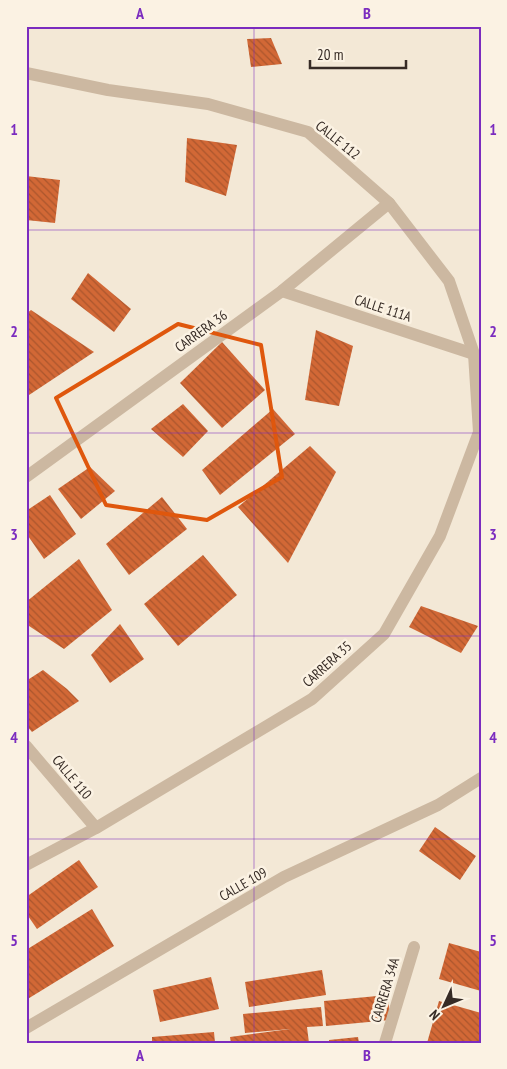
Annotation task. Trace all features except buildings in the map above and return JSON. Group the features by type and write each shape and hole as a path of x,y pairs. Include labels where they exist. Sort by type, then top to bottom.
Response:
{"street":[{"name":"CALLE 112","path":"26,72 108,90 208,104 308,132 389,203 449,280 474,354"},
{"name":"CARRERA 36","path":"26,477 282,291 389,203"},
{"name":"CALLE 111A","path":"282,291 474,354"},
{"name":"CARRERA 35","path":"26,866 96,828 312,699 384,634 440,536 479,432 474,354"},
{"name":"CALLE 110","path":"26,746 96,828"},
{"name":"CALLE 109","path":"26,1028 284,877 438,805 481,778"},
{"name":"CARRERA 34A","path":"385,1043 414,947"}],"highlighted area":[{"path":"178,324 261,345 282,477 207,520 106,505 56,398"}]}
